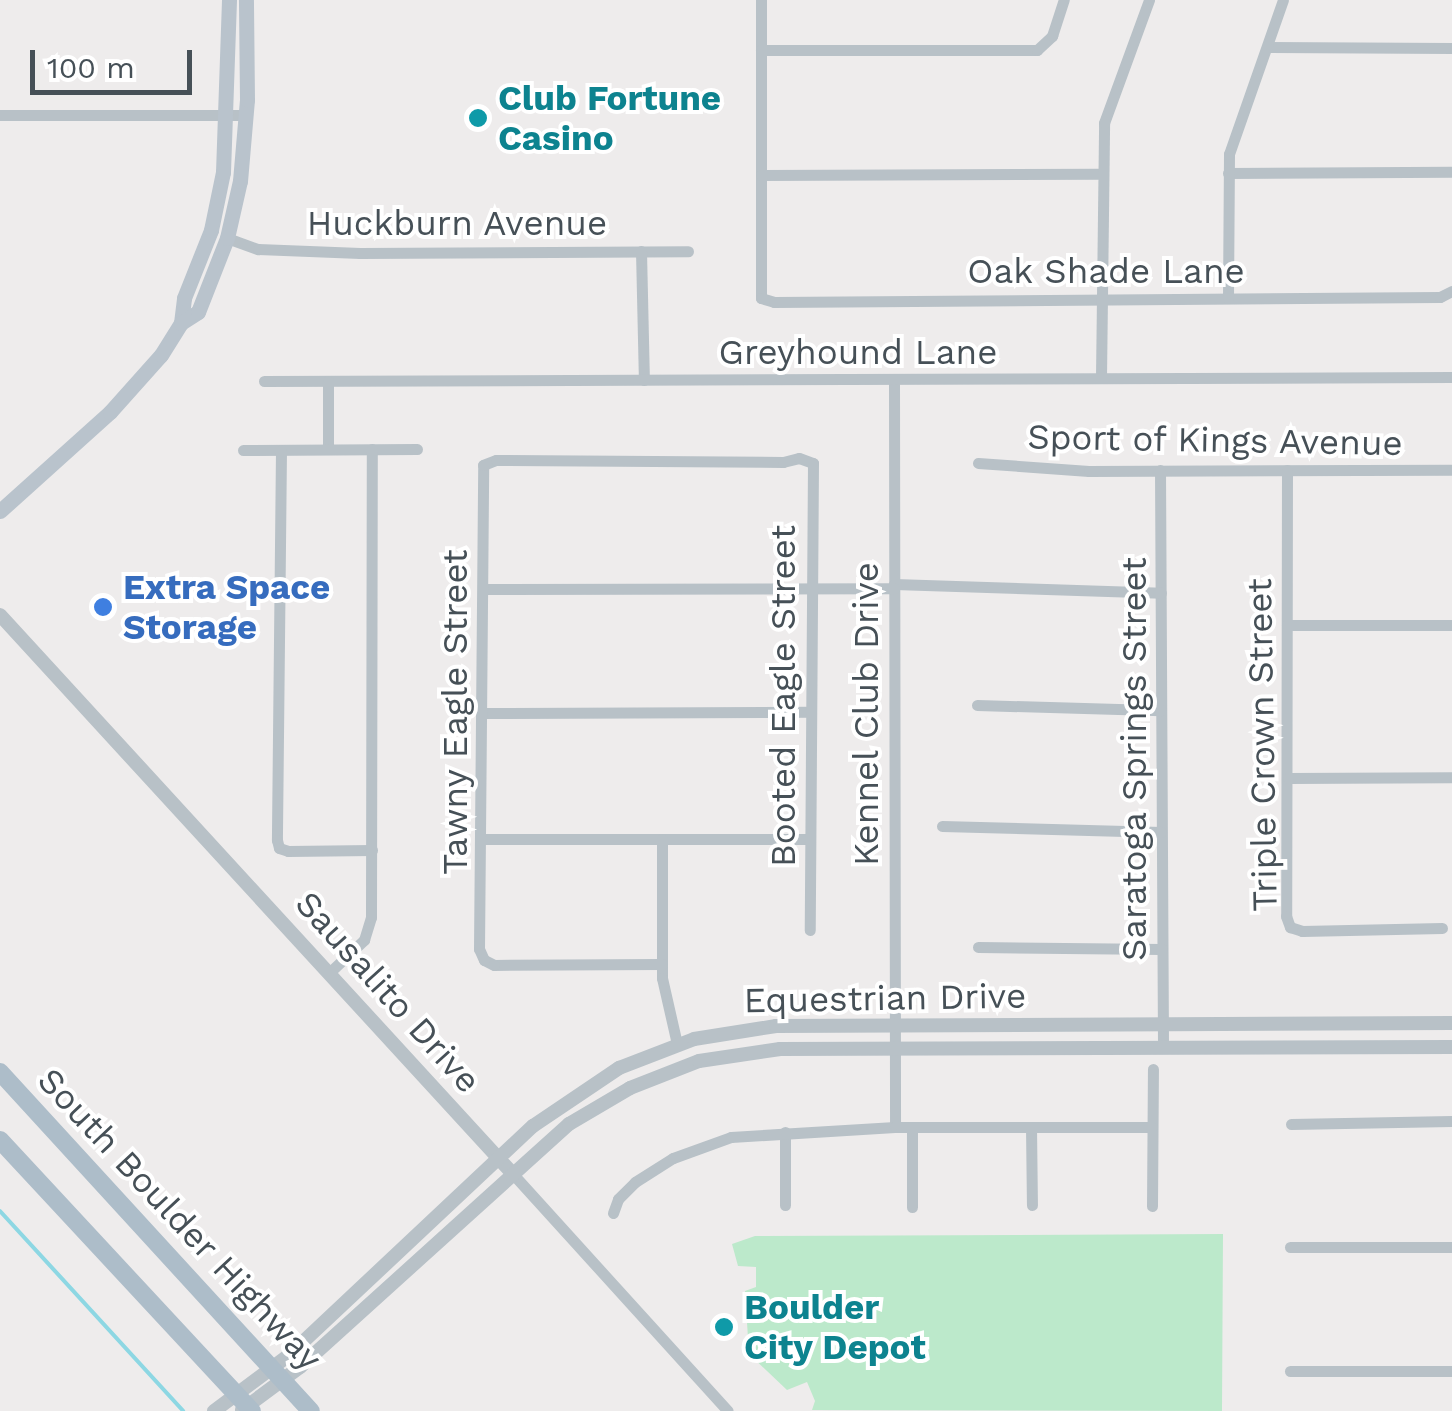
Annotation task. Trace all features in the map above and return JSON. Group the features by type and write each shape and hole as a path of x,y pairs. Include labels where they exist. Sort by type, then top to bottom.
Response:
{"main road":[{"path":"181,324 184,298 217,204 228,116 229,0"},
{"path":"0,511 110,412 161,355 181,324 198,312 227,238 240,181 246,115 246,0"},
{"name":"South Boulder Highway","path":"0,1072 311,1411"},
{"path":"0,1140 243,1405"}],"street":[{"path":"761,0 761,175 1100,174"},
{"path":"761,50 1037,50 1052,36 1064,0"},
{"path":"1101,378 1100,174 1109,104 1149,0"},
{"path":"1228,298 1228,173 1236,128 1283,0"},
{"path":"1268,48 1452,48"},
{"path":"0,115 246,115"},
{"path":"1228,173 1452,172"},
{"name":"Oak Shade Lane","path":"761,175 761,298 774,302 1440,297 1452,292"},
{"name":"Huckburn Avenue","path":"227,238 258,249 342,252 688,251"},
{"path":"641,251 644,380"},
{"name":"Greyhound Lane","path":"264,381 1452,377"},
{"name":"Kennel Club Drive","path":"894,379 895,1126"},
{"path":"328,381 328,449"},
{"path":"330,972 356,949 369,929 372,449"},
{"path":"243,450 417,449"},
{"path":"282,450 279,848 372,850"},
{"name":"Tawny Eagle Street","path":"662,964 494,965 484,960 479,949 483,464 496,460 783,462 799,458 812,463"},
{"name":"Booted Eagle Street","path":"810,930 812,463"},
{"name":"Sport of Kings Avenue","path":"978,463 1160,470 1452,470"},
{"name":"Saratoga Springs Street","path":"1160,470 1162,1048"},
{"name":"Triple Crown Street","path":"1287,470 1286,916 1290,927 1302,931 1442,928"},
{"path":"482,589 894,586 1161,593"},
{"name":"Sausalito Drive","path":"0,615 330,972 724,1410"},
{"path":"1288,625 1451,625"},
{"path":"976,705 1161,710"},
{"path":"483,713 810,712"},
{"path":"1288,778 1452,777"},
{"path":"942,826 1162,832"},
{"path":"662,838 662,964 665,1002 677,1044"},
{"path":"482,839 810,839"},
{"path":"978,947 1162,949"},
{"name":"Equestrian Drive","path":"214,1411 243,1405 498,1158 590,1084 677,1044 749,1028 1452,1024"},
{"name":"Equestrian Drive","path":"276,1372 300,1368 512,1173 600,1103 685,1066 750,1051 1452,1047"},
{"path":"1152,1206 1153,1069"},
{"path":"1291,1124 1452,1120"},
{"path":"614,1212 618,1199 634,1182 673,1158 731,1137 895,1126 1152,1127"},
{"path":"912,1126 912,1207"},
{"path":"1030,1127 1032,1205"},
{"path":"785,1132 785,1205"},
{"path":"1290,1247 1452,1247"},
{"path":"1290,1372 1452,1370"}],"green space":[{"path":"1223,1234 1222,1411 812,1410 815,1401 807,1382 787,1390 749,1354 745,1291 756,1287 756,1267 738,1266 732,1244 755,1236"}],"waterway":[{"path":"0,1211 183,1411"}],"place":[{"name":"Club Fortune Casino","path":"478,118"},
{"name":"Extra Space Storage","path":"103,607"},
{"name":"Boulder City Depot","path":"724,1327"}]}
